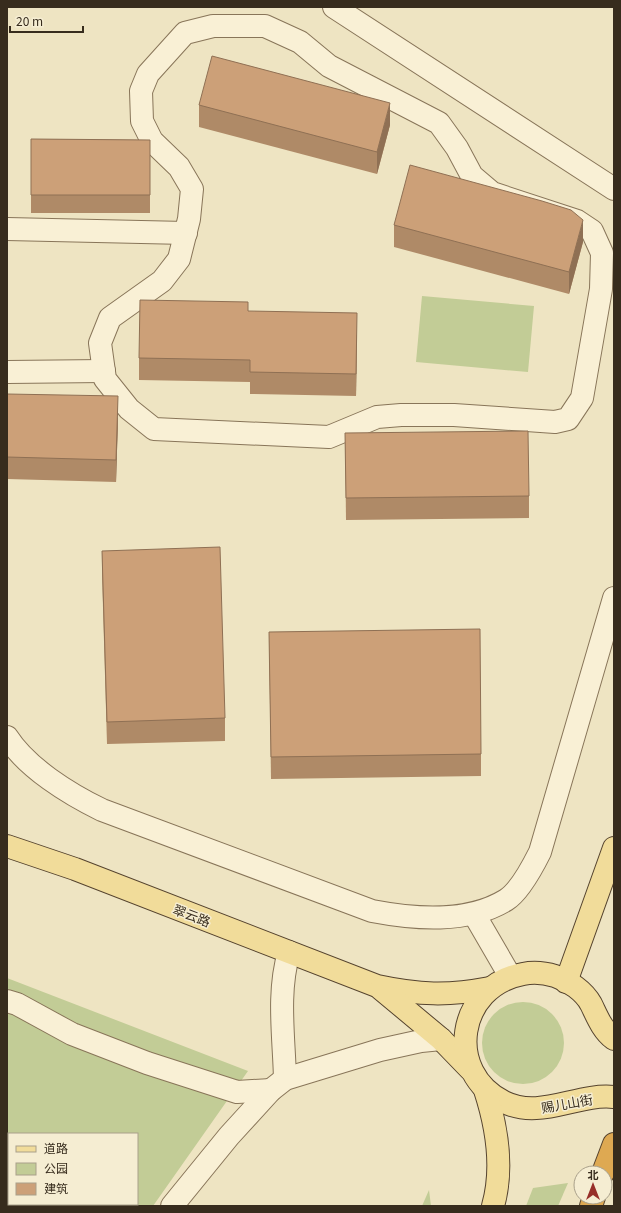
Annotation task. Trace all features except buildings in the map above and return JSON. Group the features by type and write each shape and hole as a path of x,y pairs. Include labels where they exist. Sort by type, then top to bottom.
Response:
{"highway":[{"path":"606,1165 614,1144"}],"main road":[{"name":"翠云路","path":"7,846 75,869 377,986"},
{"path":"566,982 614,848"},
{"name":"赐儿山街","path":"614,1039 599,1022 590,1002 575,986 555,976 532,972 510,976 490,988 475,1005 466,1026 465,1049 472,1071 485,1090 504,1103 526,1109 548,1108 594,1097 614,1097"},
{"path":"377,986 429,994 470,992 490,988"},
{"path":"377,986 441,1039 472,1071"},
{"path":"485,1090 493,1114 497,1138 498,1168 496,1196 493,1206"}],"street":[{"path":"334,7 614,189"},
{"path":"213,26 264,26 300,42 329,66 439,123 457,148 472,176 492,193 577,222 592,231 602,253 601,289 582,398 568,419 555,422 454,415 401,415 377,417 329,437 154,429 129,409 105,379 104,371 100,343 110,318 162,281 179,259 189,220 192,189 179,167 152,141 142,121 141,91 148,74 185,33 213,26"},
{"path":"7,229 186,233"},
{"path":"7,372 104,371"},
{"path":"7,737 14,749 46,775 77,798 102,810 372,910 398,916 436,917 474,914 507,899 529,874 540,852 614,598"},
{"path":"474,914 510,976"},
{"path":"172,1206 229,1136 278,1085 283,973 289,952"},
{"path":"7,1001 17,1004 72,1034 147,1063 237,1092 278,1085 380,1050 421,1041 441,1039"}],"green space":[{"path":"422,296 534,306 528,372 416,362"},
{"path":"7,978 248,1071 153,1206 7,1206"},
{"path":"523,1002 539,1005 552,1014 561,1027 564,1043 561,1059 552,1072 539,1081 523,1084 507,1081 494,1072 485,1059 482,1043 485,1027 494,1014 507,1005"},
{"path":"568,1183 558,1206 526,1206 533,1188"},
{"path":"429,1190 431,1206 422,1206"}]}
